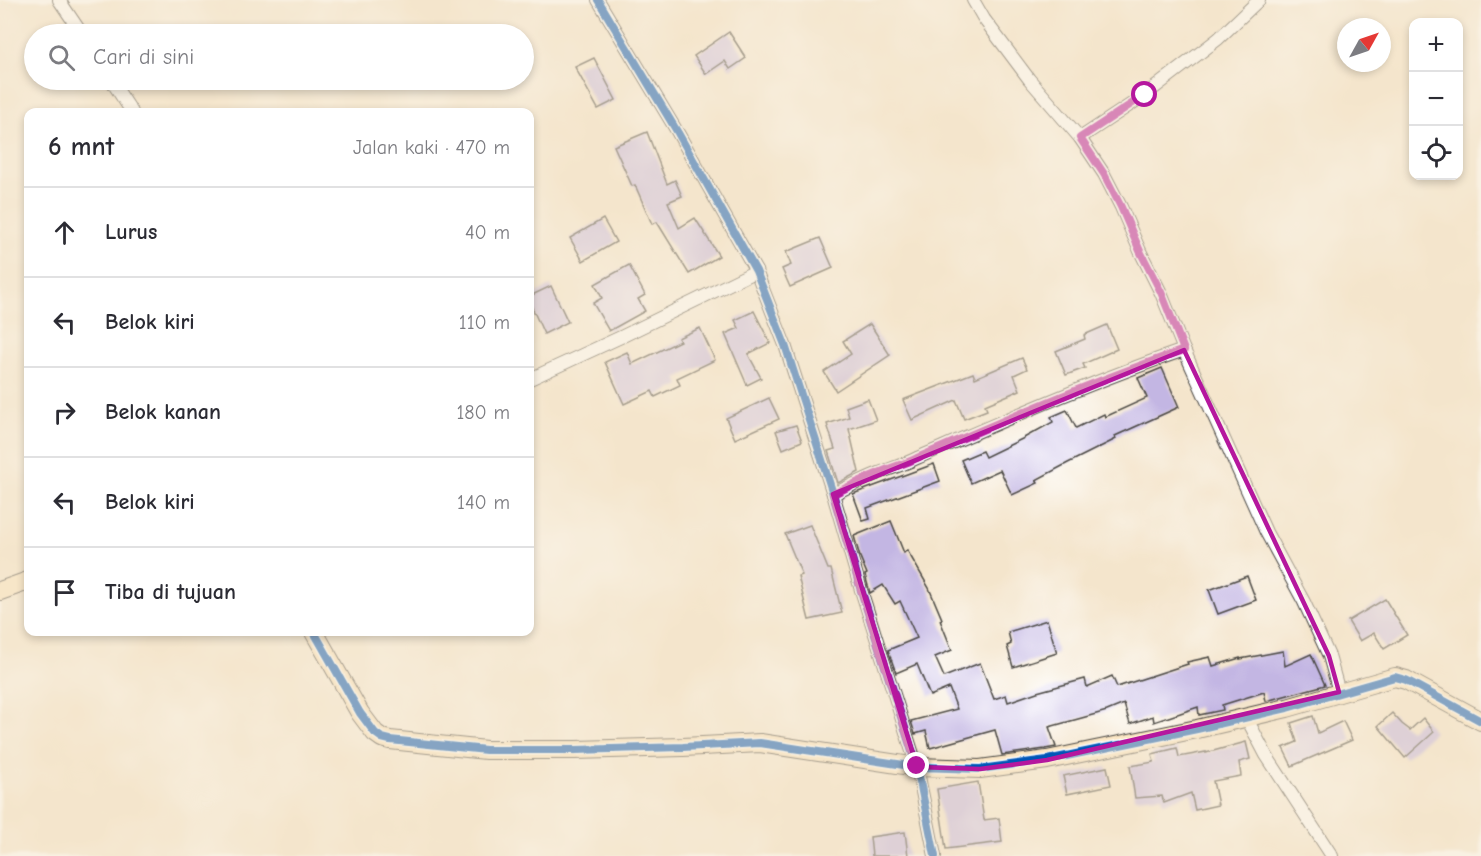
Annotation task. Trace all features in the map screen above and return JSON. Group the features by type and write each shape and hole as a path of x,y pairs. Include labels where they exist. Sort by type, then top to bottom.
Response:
{"street":[{"path":"59,0 75,24"},
{"path":"598,0 678,133 756,271 785,345 917,766 935,856"},
{"path":"973,0 984,19 1029,79 1080,138 1104,174 1161,292 1184,350 1266,532 1304,602 1329,656 1339,692"},
{"path":"1080,138 1145,95 1218,39 1259,0"},
{"path":"118,90 129,108"},
{"path":"534,377 756,271"},
{"path":"833,494 1083,388 1184,350"},
{"path":"0,591 24,582"},
{"path":"316,636 364,720 382,738 486,750 608,749 760,743 917,766 980,769 1047,760 1197,729 1287,708 1390,678 1401,678 1481,721"},
{"path":"1246,717 1266,755 1332,856"}],"highlighted area":[{"path":"1184,350 1329,656 1339,692 1047,760 980,769 917,767 833,494"}],"building":[{"path":"729,32 746,58 730,69 725,61 706,74 694,56"},
{"path":"594,58 616,100 598,109 575,67"},
{"path":"647,132 667,184 675,180 682,196 668,202 679,228 695,218 719,256 689,274 657,222 652,224 614,146"},
{"path":"603,219 616,242 583,261 570,238"},
{"path":"820,238 833,268 790,287 782,269 791,265 786,252"},
{"path":"629,265 645,295 638,299 645,311 609,331 593,303 602,298 595,284"},
{"path":"551,286 568,322 544,334 534,312 534,294"},
{"path":"754,311 770,343 748,354 761,378 747,385 725,334 739,328 735,320"},
{"path":"870,324 890,355 836,391 824,372 851,354 843,341"},
{"path":"1107,325 1117,349 1083,364 1085,368 1066,375 1056,351 1085,339 1084,335"},
{"path":"700,328 715,360 677,378 680,385 655,397 652,391 624,404 605,362 627,352 632,364 680,341 678,338"},
{"path":"1022,358 1027,369 1014,375 1020,390 985,405 987,410 964,419 956,400 912,420 903,400 973,373 975,378"},
{"path":"1162,368 1179,407 1115,436 1116,439 1036,480 1038,483 1012,495 1000,470 971,483 961,460 982,451 985,457 1053,422 1051,417 1067,410 1076,428 1104,414 1105,417 1147,398 1138,378"},
{"path":"769,398 779,419 735,439 726,418"},
{"path":"868,399 876,420 849,429 859,472 838,483 828,451 835,449 827,424 849,417 846,407"},
{"path":"796,425 802,441 783,449 776,431"},
{"path":"934,464 940,481 867,508 870,519 863,521 853,494"},
{"path":"891,521 904,553 907,550 929,588 942,619 940,620 952,650 935,657 944,677 980,663 994,699 1006,695 1008,702 1085,679 1087,687 1112,676 1117,687 1188,664 1187,662 1210,657 1213,666 1240,658 1283,651 1285,666 1311,654 1325,685 1266,701 1264,692 1222,705 1223,710 1199,715 1198,707 1154,722 1153,716 1130,724 1124,704 1049,727 1056,747 1045,749 1002,755 995,730 930,748 926,731 915,734 911,721 957,709 949,688 930,696 917,664 896,673 888,650 917,638 900,601 895,604 883,585 870,593 865,575 867,574 854,536"},
{"path":"810,525 828,569 831,569 842,613 809,620 798,576 802,575 785,534"},
{"path":"1247,576 1256,600 1218,614 1209,590"},
{"path":"1385,599 1407,635 1384,649 1374,633 1360,641 1348,621"},
{"path":"1047,620 1057,653 1013,667 1007,646 1011,644 1008,632"},
{"path":"1392,713 1410,730 1423,718 1434,732 1405,758 1378,726"},
{"path":"1313,716 1318,733 1343,721 1352,740 1292,766 1283,748 1297,742 1291,723"},
{"path":"1246,742 1250,759 1239,762 1241,776 1213,781 1218,805 1195,810 1191,793 1164,803 1162,796 1135,798 1130,766 1154,762 1152,754 1177,748 1179,757 1206,753"},
{"path":"1107,767 1111,785 1067,794 1063,776"},
{"path":"978,782 984,820 999,818 1002,842 946,849 937,789"},
{"path":"905,832 908,856 872,856 870,837"}],"cycle path":[{"path":"598,0 678,133 756,271 785,345 917,767 935,856"},
{"path":"316,636 360,713 375,733 382,738 486,750 575,750 760,743 917,767 980,769 1047,760 1197,729 1287,708 1395,677 1406,680 1481,721"}],"route":[{"path":"917,766 833,494 1093,384 1184,350 1161,292 1121,207 1104,174 1080,138 1145,95"}]}
